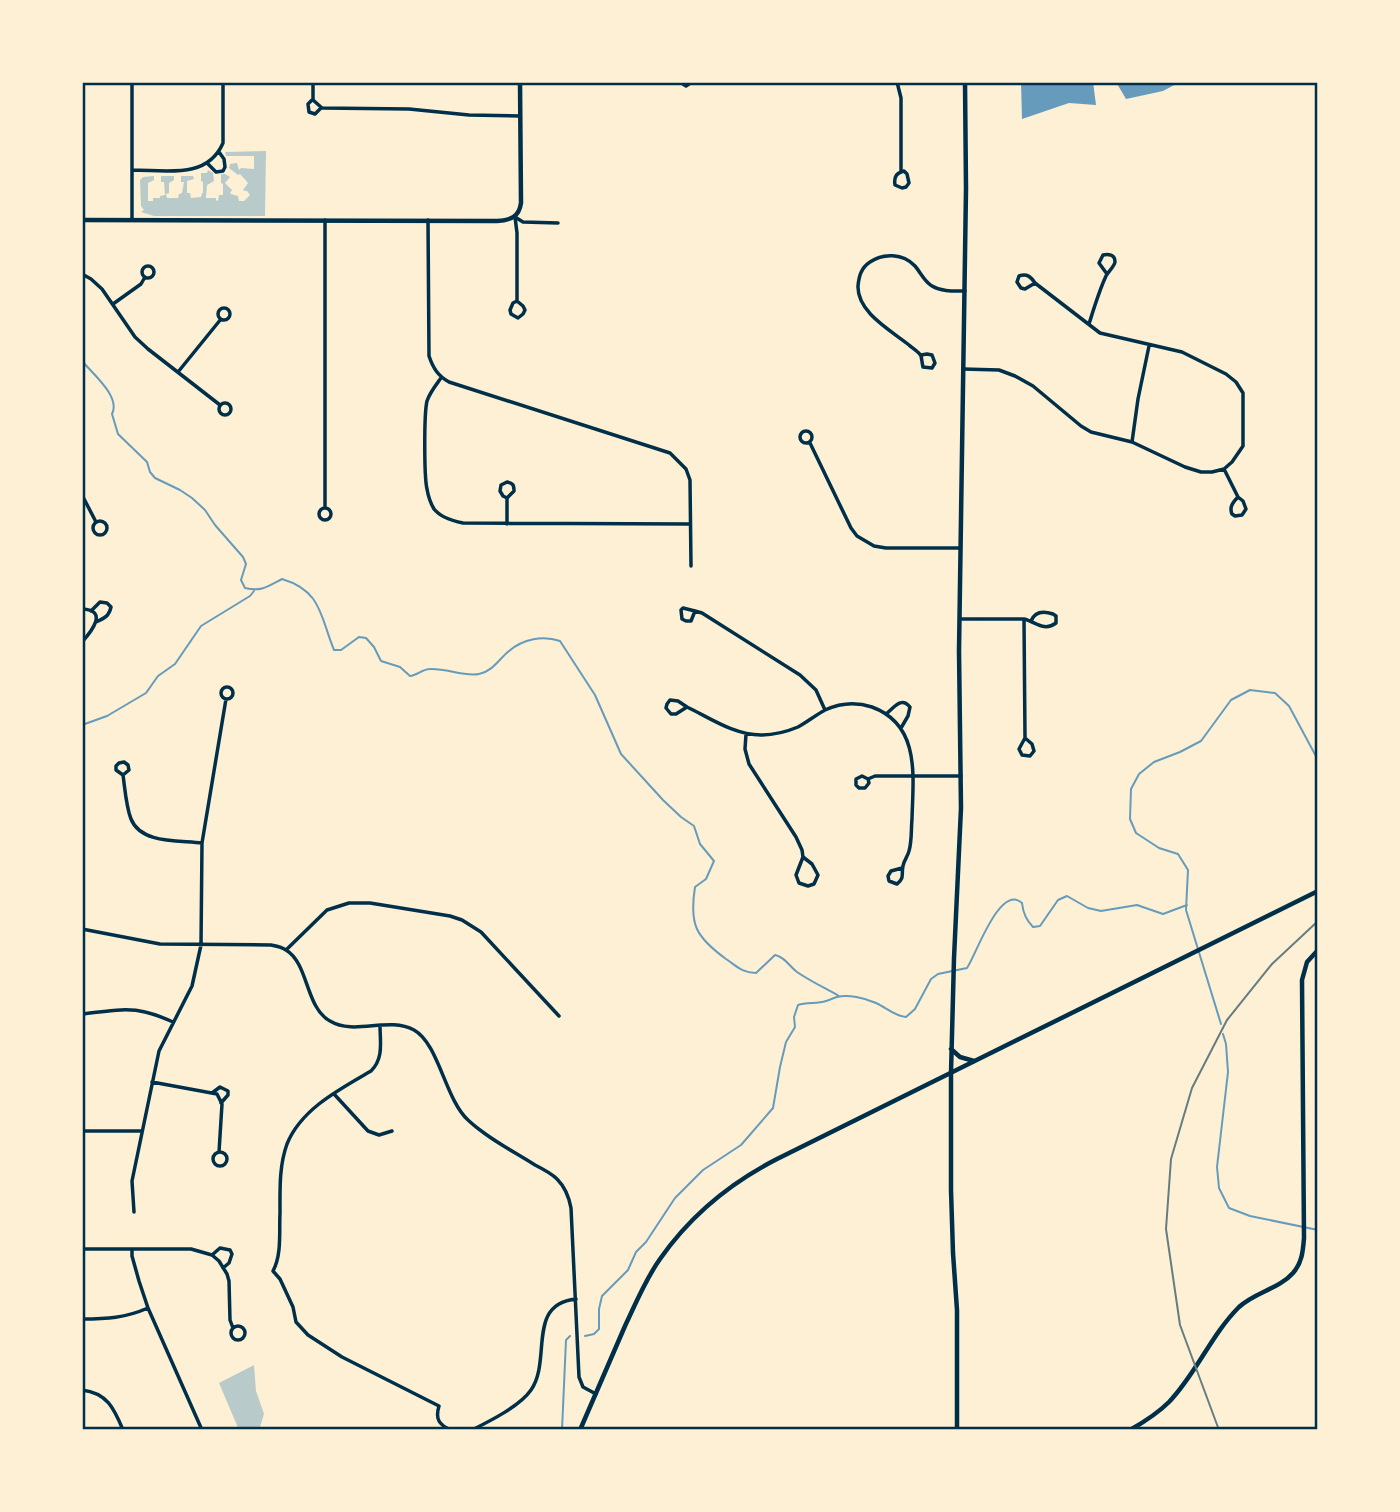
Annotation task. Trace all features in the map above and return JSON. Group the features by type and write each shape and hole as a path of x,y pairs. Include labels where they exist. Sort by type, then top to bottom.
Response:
{"street":[{"path":"132,82 132,220"},
{"path":"132,170 190,171 212,161 223,143 223,82"},
{"path":"313,82 313,99 321,108"},
{"path":"82,220 507,220 520,211 521,203 520,82"},
{"path":"680,82 686,86 692,82"},
{"path":"897,82 901,98 901,172"},
{"path":"957,1430 951,1049 961,833 960,619 965,82"},
{"path":"313,99 308,104 309,112 315,114 321,108 409,109 469,115 520,116"},
{"path":"207,163 216,172 223,171 225,167 219,152"},
{"path":"901,172 907,174 909,184 902,188 895,185 894,181 901,172"},
{"path":"515,217 523,222 558,223"},
{"path":"515,217 517,301"},
{"path":"325,507 326,220"},
{"path":"428,220 429,356 432,366 449,382 670,453 679,460 689,475 691,566"},
{"path":"1089,324 1107,274 1114,265 1113,256 1109,254 1102,255 1098,263 1107,274"},
{"path":"921,355 932,355 935,363 933,368 923,367 921,355 862,304 858,290 863,267 878,257 891,255 908,260 931,286 964,291"},
{"path":"82,274 102,289 135,337 220,405"},
{"path":"963,369 999,370 1015,376 1033,386 1091,432 1132,442 1185,467 1212,472 1232,462 1243,446 1243,393 1236,382 1226,374 1182,352 1100,333 1028,276 1019,276 1017,282 1025,289 1035,283"},
{"path":"113,303 141,284 145,277"},
{"path":"517,301 524,310 518,318 511,314 510,310 517,301"},
{"path":"178,372 221,319"},
{"path":"1132,442 1149,346"},
{"path":"441,377 426,403 426,487 433,509 440,515 463,523 690,524"},
{"path":"810,443 851,528 864,542 886,548 962,548"},
{"path":"1224,468 1245,509 1242,515 1235,516 1230,510 1238,497"},
{"path":"507,498 499,491 501,485 507,482 514,486 514,491 507,498 508,524"},
{"path":"82,495 96,522"},
{"path":"96,522 102,522 106,526 106,532 96,534 93,531 96,522"},
{"path":"82,642 96,622 109,614 111,607 100,602 91,611"},
{"path":"695,611 691,621 682,620 680,614 683,608 695,611 702,613 800,675 816,690 825,710"},
{"path":"82,610 91,611 96,622"},
{"path":"960,619 1024,620 1040,627 1052,627 1057,620 1053,614 1041,612 1031,621"},
{"path":"1024,620 1026,738 1019,749 1026,757 1034,751 1026,738"},
{"path":"134,1212 132,1181 159,1051 192,986 201,945 202,843 226,699"},
{"path":"687,707 676,714 671,714 666,708 670,700 681,703 746,734 775,734 797,727 825,710 853,703 882,711 899,724 910,751 913,777 910,850 899,883 889,881 891,870 902,868"},
{"path":"886,714 897,704 907,704 910,707 909,712 901,728"},
{"path":"746,734 745,749 749,764 796,837 803,857 796,875 799,883 808,886 814,884 818,875 812,864 803,857"},
{"path":"123,775 130,817 136,828 149,837 202,843"},
{"path":"867,779 875,776 961,776"},
{"path":"580,1430 635,1303 651,1273 671,1243 706,1207 735,1184 761,1168 1318,891"},
{"path":"286,950 327,910 349,902 450,916 481,932 559,1016"},
{"path":"82,929 160,944 271,945 286,950 297,962 316,1007 324,1017 344,1026 405,1026 419,1033 427,1042 455,1102 466,1118 555,1177 567,1193 571,1208 580,1383 587,1391 596,1394"},
{"path":"1133,1429 1170,1401 1239,1307 1253,1296 1285,1280 1296,1270 1302,1258 1302,980 1307,962 1318,950"},
{"path":"82,1014 136,1010 173,1022"},
{"path":"380,1025 380,1053 376,1066 319,1104 300,1122 287,1143 281,1167 279,1251 273,1271 280,1279 293,1307 296,1322 308,1335 342,1357 439,1406 438,1421 451,1430"},
{"path":"951,1049 960,1057 974,1061"},
{"path":"152,1082 217,1094 221,1103 219,1152 213,1160 220,1167 227,1159 219,1152"},
{"path":"212,1093 220,1087 228,1090 228,1095 221,1103"},
{"path":"334,1094 368,1131 379,1135 393,1132"},
{"path":"82,1131 142,1131"},
{"path":"212,1255 220,1248 230,1250 232,1254 229,1263 223,1268"},
{"path":"82,1249 191,1249 212,1255 229,1281 230,1321 233,1328"},
{"path":"132,1249 148,1308 202,1430"},
{"path":"472,1430 531,1391 537,1376 548,1315 557,1305 577,1299"},
{"path":"82,1319 118,1318 148,1308"},
{"path":"238,1326 243,1329 243,1338 238,1340 232,1337 230,1332 233,1328 238,1326"},
{"path":"82,1390 104,1397 118,1417 123,1430"}],"shaded area":[{"path":"266,151 265,216 154,216 141,212 144,210 141,206 140,180 143,177 154,176 154,180 148,183 148,201 165,195 161,176 174,176 174,180 169,183 167,198 178,198 182,193 184,182 181,182 181,176 193,176 194,179 187,181 187,193 190,193 191,198 201,197 201,173 207,173 208,170 213,173 214,181 207,185 206,198 216,198 218,201 219,195 223,195 221,174 225,174 230,177 225,183 232,190 230,193 238,196 239,201 244,201 250,195 243,190 248,183 240,174 229,168 230,164 237,163 239,170 254,169 254,156 226,156 225,152"},
{"path":"254,1365 256,1391 264,1414 259,1430 239,1430 219,1383"}],"water":[{"path":"1021,82 1093,82 1096,105 1069,103 1022,119"},
{"path":"1116,82 1180,82 1163,91 1126,99"}],"waterway":[{"path":"82,361 99,379 113,400 112,414 118,434 147,462 155,478 180,490 205,510 243,557 246,564 241,580 245,588 260,589 282,579 305,590 318,606 334,650 341,650 359,637 366,638 381,661 400,667 410,676 430,669 473,675 488,670 509,651 527,641 540,638 560,641 595,695 621,754 663,800 694,826 700,844 714,861 706,879 695,887 694,921 701,937 743,970 756,973 775,955 794,970 839,996"},
{"path":"82,725 107,716 146,693 158,676 175,664 201,626 254,591"},
{"path":"1221,1024 1186,910 1188,870 1178,854 1159,848 1136,833 1130,819 1131,789 1139,774 1154,762 1201,741 1231,700 1250,690 1275,693 1289,706 1318,760"},
{"path":"585,1336 594,1334 599,1329 602,1296 628,1270 636,1252 646,1242 675,1198 703,1170 741,1145 773,1108 786,1042 795,1027 794,1017 798,1005 851,996 872,1001 906,1017 915,1009 931,979 938,974 967,968 997,911 1005,903 1014,900 1022,903 1025,916 1033,927 1040,926 1058,900 1067,896 1088,908 1101,911 1137,905 1163,914 1187,905"},
{"path":"1223,1034 1228,1072 1217,1167 1219,1188 1229,1208 1250,1216 1318,1230"},
{"path":"562,1430 566,1340 570,1336"}],"railway":[{"path":"1219,1430 1180,1325 1166,1229 1171,1159 1192,1088 1227,1020 1272,964 1318,921"}]}
